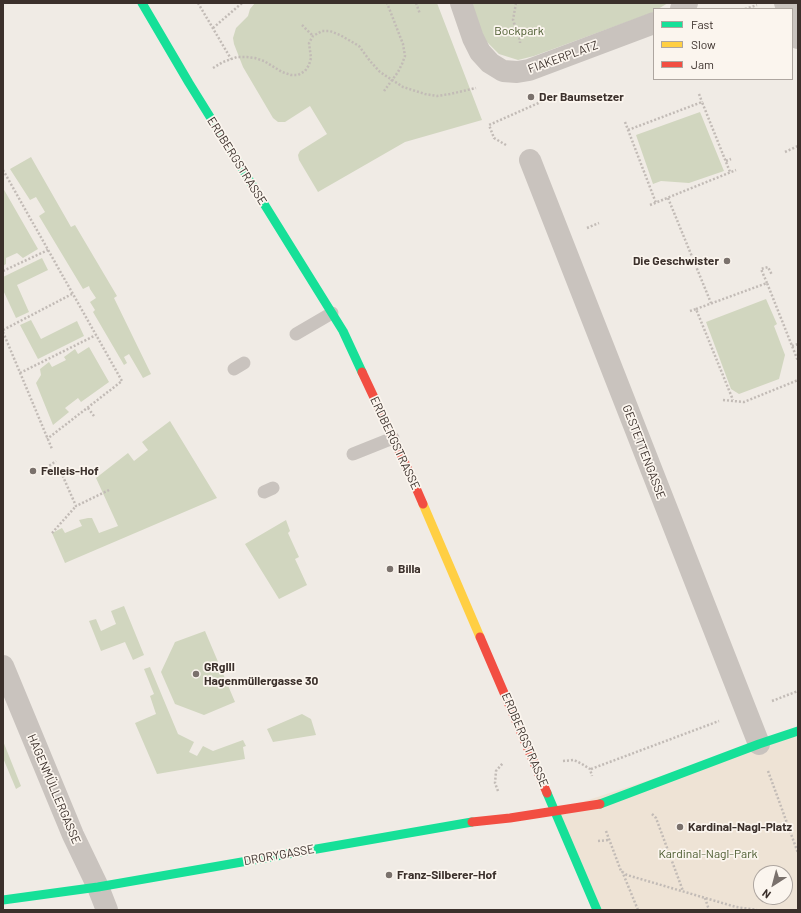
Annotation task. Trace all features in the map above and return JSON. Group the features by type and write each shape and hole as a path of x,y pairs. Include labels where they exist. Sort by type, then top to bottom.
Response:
{"street":[{"name":"ERDBERGSTRASSE","path":"142,3 189,83 343,331 410,474 597,910"},
{"name":"FIAKERPLATZ","path":"461,3 473,38 480,52 490,63 503,71 510,72 529,70 653,23"},
{"path":"793,24 798,38"},
{"name":"GESTETTENGASSE","path":"530,160 759,744"},
{"name":"HAGENMÜLLERGASSE","path":"3,666 73,835 98,887 107,910"},
{"path":"554,811 598,804 798,731"},
{"name":"DRORYGASSE","path":"3,900 98,887 479,821 554,811"}],"lane":[{"path":"296,334 332,313"},
{"path":"353,454 393,438"}],"path":[{"path":"198,3 231,59"},
{"path":"213,28 242,3"},
{"path":"384,91 392,81 405,56 403,44 389,3"},
{"path":"416,3 420,14"},
{"path":"748,8 761,3"},
{"path":"302,25 313,36"},
{"path":"189,83 223,62 237,57 255,58 264,61 282,72 291,75 298,75 305,71 309,64 311,58 309,43 313,36 322,31 330,31 350,39 359,46 380,72 403,87 424,94 437,96 470,89"},
{"path":"699,94 730,172"},
{"path":"489,125 543,101"},
{"path":"628,130 702,102"},
{"path":"625,122 656,203"},
{"path":"785,152 798,146"},
{"path":"726,161 731,159"},
{"path":"3,170 122,381 47,439"},
{"path":"650,205 736,170"},
{"path":"668,198 711,303"},
{"path":"3,271 48,250"},
{"path":"772,275 768,267 762,270 798,361"},
{"path":"690,311 767,283"},
{"path":"52,449 3,331 72,294"},
{"path":"696,309 733,400"},
{"path":"20,373 96,335"},
{"path":"792,346 798,344"},
{"path":"724,400 744,402 798,380"},
{"path":"88,408 94,416"},
{"path":"46,468 56,461"},
{"path":"61,472 76,506"},
{"path":"52,533 76,506 108,490"},
{"path":"770,701 798,691"},
{"path":"590,769 724,719"},
{"path":"560,761 574,760 590,769 593,780"},
{"path":"500,796 495,783 496,771 504,762"},
{"path":"766,767 798,853"},
{"path":"598,804 609,840 638,910"},
{"path":"646,811 653,814 656,818 683,891"},
{"path":"621,871 634,878 736,907 757,910"},
{"path":"704,898 710,910"}],"green space":[{"path":"255,3 437,3 482,120 405,142 318,192 299,160 298,155 300,151 327,134 310,106 285,122 278,122 273,118 243,67 234,44 233,38 236,28 248,16 250,9"},
{"name":"Bockpark","path":"471,3 668,3 660,8 653,8 653,12 534,56 518,60 499,54 486,41"},
{"path":"700,112 724,171 689,183 661,181 653,184 636,135"},
{"path":"31,157 71,227 75,225 117,296 114,298 151,374 143,378 129,354 124,357 127,363 124,365 93,312 95,310 90,302 96,298 89,286 83,289 39,216 45,212 36,197 30,200 10,169"},
{"path":"3,188 38,249 23,258 17,253 6,258 6,264 3,266"},
{"path":"42,258 48,270 17,285 29,312 16,318 3,290 3,277"},
{"path":"766,299 777,324 774,326 785,355 779,379 739,394 731,389 706,322"},
{"path":"31,320 41,339 77,321 84,336 38,359 20,325"},
{"path":"89,347 109,382 81,402 78,398 65,408 69,412 53,425 36,383 41,375 40,369 49,362 52,367 66,360 64,357 75,349 78,354"},
{"path":"170,421 217,498 65,563 52,533 62,528 65,533 82,526 79,520 88,518 92,518 99,533 118,526 96,478 128,453 134,461 148,450 142,442"},
{"path":"286,520 290,531 288,533 299,557 295,559 307,585 279,599 245,544"},
{"path":"124,606 144,655 133,660 125,642 101,651 89,621 96,619 101,631 116,624 111,611"},
{"path":"205,631 235,702 204,715 175,704 161,672 175,642"},
{"path":"150,667 178,734 194,742 189,752 197,756 203,746 213,751 243,740 246,746 243,747 245,759 157,774 135,723 156,714 150,696 154,694 144,669"},
{"path":"302,714 311,719 316,735 273,742 267,729"},
{"path":"3,741 21,786 16,789 3,758"}],"shaded area":[{"name":"Kardinal-Nagl-Platz","path":"798,731 798,910 597,910 555,811"}],"traffic: fast":[{"path":"142,3 189,83 343,331 362,372"},
{"path":"600,804 759,744 798,731"},
{"path":"547,793 597,910"},
{"path":"3,900 98,887 472,822"}],"traffic: slow":[{"path":"423,504 480,637"}],"traffic: jam":[{"path":"362,372 423,504"},
{"path":"480,637 547,793"},
{"path":"472,822 510,818 600,804"}],"place":[{"name":"Der Baumsetzer","path":"531,97"},
{"name":"Die Geschwister","path":"727,261"},
{"name":"Felleis-Hof","path":"33,471"},
{"name":"Billa","path":"390,569"},
{"name":"GRgIII Hagenmüllergasse 30","path":"196,674"},
{"name":"Kardinal-Nagl-Platz","path":"680,827"},
{"name":"Franz-Silberer-Hof","path":"389,875"}],"park label":[{"name":"Kardinal-Nagl-Park","path":"708,854"}]}
